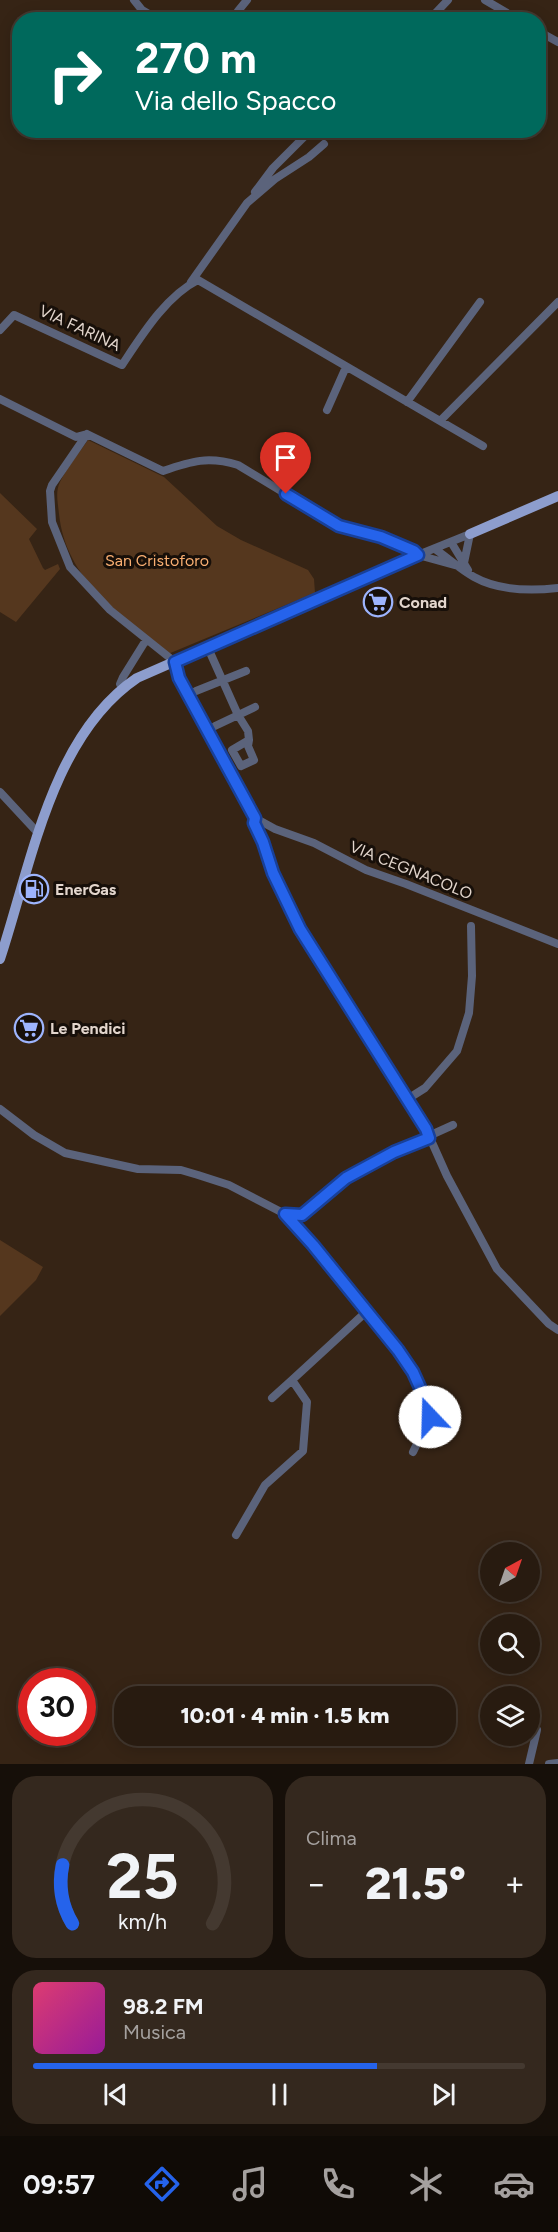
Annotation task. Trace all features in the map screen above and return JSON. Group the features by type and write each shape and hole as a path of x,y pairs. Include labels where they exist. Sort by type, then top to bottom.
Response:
{"main road":[{"path":"470,534 558,496"},
{"path":"0,959 49,802 76,745 122,688 137,678 418,555"}],"street":[{"path":"134,0 145,12"},
{"path":"238,11 247,0"},
{"path":"436,12 447,0"},
{"path":"485,0 505,12"},
{"path":"247,203 273,168 303,138"},
{"name":"VIA FARINA","path":"0,330 14,315 122,365 152,321 189,284 247,203 275,179 309,157 324,144"},
{"path":"189,284 198,280 483,446"},
{"path":"407,402 480,302"},
{"path":"440,421 558,302"},
{"path":"327,410 346,367"},
{"path":"0,399 76,437 87,434 163,471 196,460 224,461 238,465 339,526 381,537 414,551 418,555 461,564"},
{"path":"87,434 52,484 50,491 52,522 70,567 110,610 175,662 179,678 255,818 254,823 273,873 300,929 426,1129 447,1176 497,1269 549,1324 558,1330"},
{"path":"418,555 470,534"},
{"path":"461,564 470,534"},
{"path":"451,542 461,564 475,577 501,586 532,591 558,588"},
{"path":"435,549 461,564"},
{"path":"122,688 120,684 123,677 146,640"},
{"path":"208,648 238,715 248,731 249,740"},
{"path":"196,692 246,670"},
{"path":"215,726 255,707"},
{"path":"0,792 38,832"},
{"name":"VIA CEGNACOLO","path":"255,818 275,829 314,843 366,870 558,944"},
{"path":"406,1100 425,1088 457,1051 470,1004 471,926"},
{"path":"0,1109 34,1135 65,1153 138,1169 181,1170 229,1185 285,1214 313,1245 405,1359 427,1403 430,1417 413,1452"},
{"path":"285,1214 302,1215 346,1178 394,1152 429,1138 453,1125"},
{"path":"272,1398 366,1312"},
{"path":"236,1534 265,1485 303,1451 307,1402 292,1380"},
{"path":"529,1764 533,1746"},
{"path":"549,1764 558,1763"}],"green space":[{"name":"San Cristoforo","path":"88,440 164,477 217,526 241,540 308,570 314,579 315,593 168,654 98,594 72,558 64,537 59,514 58,486"},
{"path":"0,493 37,529 29,539 43,568 45,570 58,564 60,569 16,622 0,612"},
{"path":"0,1240 43,1267 36,1280 0,1316"}],"place":[{"name":"Conad","path":"378,602"},
{"name":"EnerGas","path":"34,889"},
{"name":"Le Pendici","path":"29,1028"}],"route":[{"path":"286,494 302,506 339,526 381,537 414,551 418,555 175,662 179,678 255,818 254,823 273,873 300,929 426,1129 429,1138 394,1152 346,1178 302,1215 285,1214 398,1350 413,1372 427,1403 430,1417"}]}
